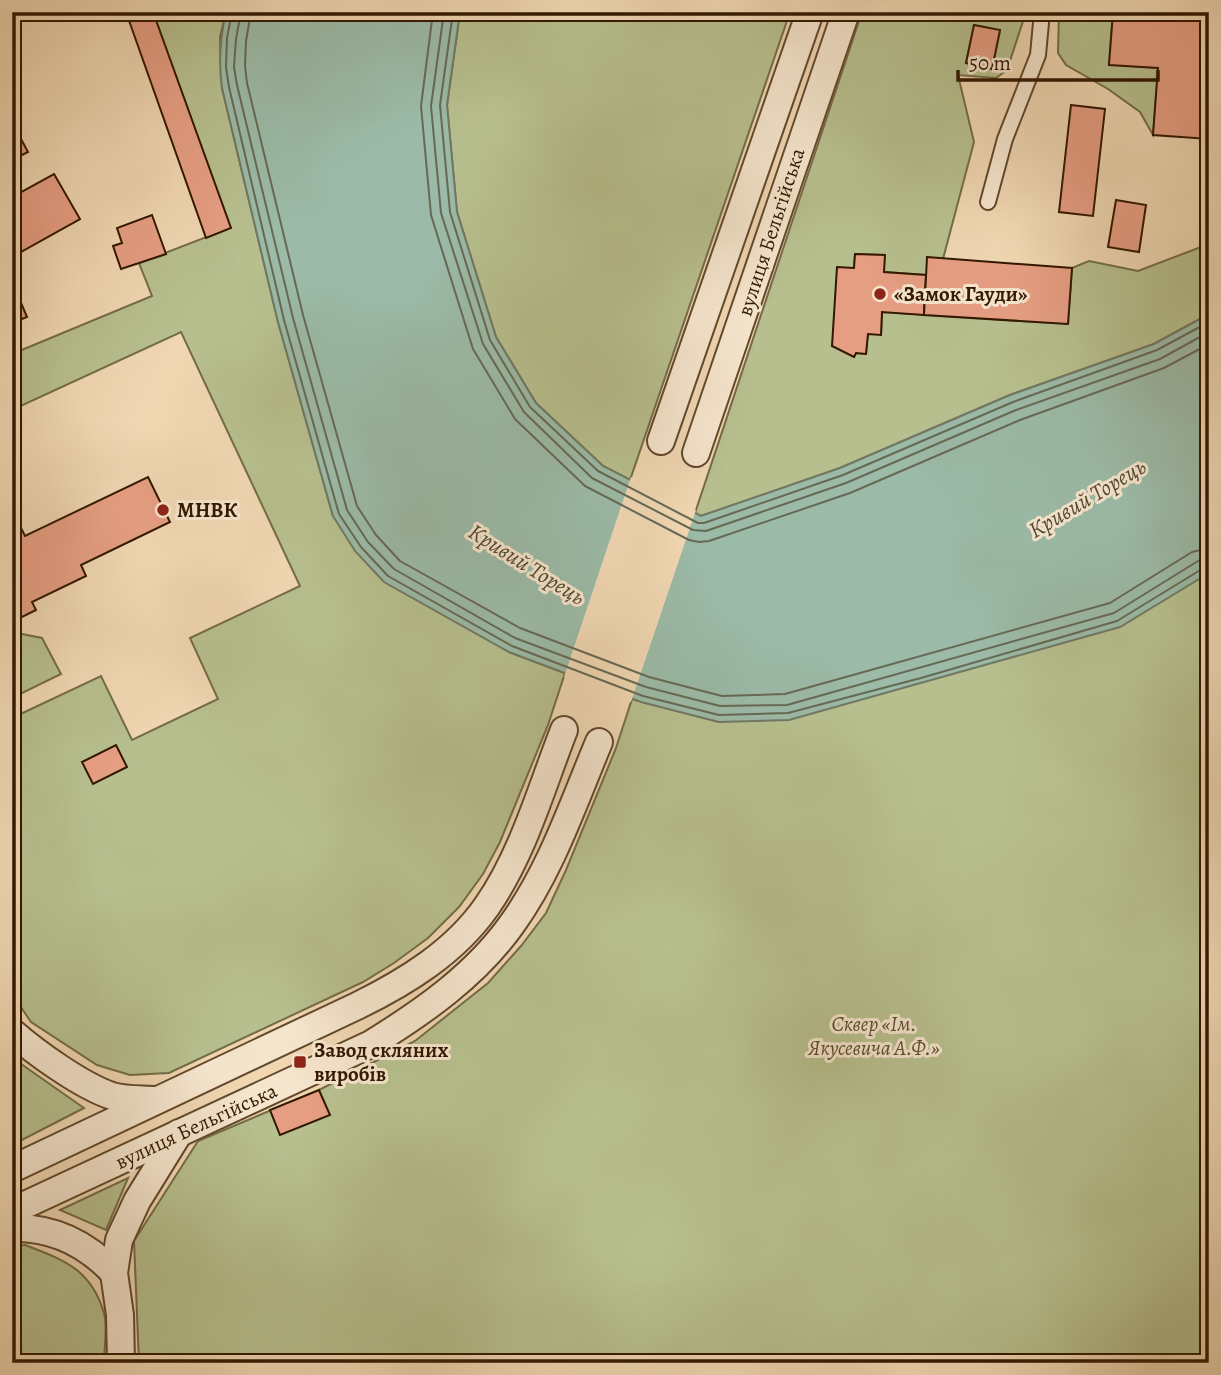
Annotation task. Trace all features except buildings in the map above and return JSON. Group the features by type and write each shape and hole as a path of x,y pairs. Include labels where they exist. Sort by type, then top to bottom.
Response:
{"street":[{"name":"вулиця Бельгійська","path":"661,441 810,12"},
{"name":"вулиця Бельгійська","path":"696,453 846,12"},
{"name":"вулиця Бельгійська","path":"12,1169 389,990 421,970 468,928 498,888 518,848 564,730"},
{"name":"вулиця Бельгійська","path":"12,1211 371,1044 424,1010 470,972 511,926 523,908 549,861 599,742"},
{"path":"12,1031 73,1075 99,1090 115,1097 157,1100"},
{"path":"121,1363 120,1315 114,1273 119,1240 125,1223 179,1133"},
{"path":"12,1228 49,1231 75,1242 97,1255 114,1273"}],"lane":[{"path":"988,202 1005,139 1038,55 1042,12"}],"green space":[{"path":"153,12 226,12 220,37 222,88 278,322 333,516 509,652 565,673 548,725 500,842 483,874 459,907 428,938 363,982 169,1073 130,1075 97,1065 31,1022 12,994 12,718 101,676 132,740 218,699 190,638 300,586 181,332 12,410 12,354 152,296 139,263 230,228"},
{"path":"460,12 790,12 630,480 603,466 536,403 496,337 457,212 447,105"},
{"path":"862,12 1026,12 1007,70 996,78 958,75 974,142 943,259 926,275 884,272 884,255 855,254 854,268 832,346 854,357 856,353 866,354 868,334 881,334 882,312 1068,324 1072,268 1089,261 1138,271 1209,242 1209,314 1154,344 1010,395 840,468 701,516 695,513","holes":["974,25 1000,31 992,68 966,63"]},
{"path":"1059,12 1113,12 1109,64 1158,68 1153,135 1140,112 1108,89 1066,65 1058,53"},
{"name":"Сквер «Ім. Якусевича А.Ф.»","path":"1209,573 1209,1363 139,1363 134,1241 198,1141 319,1090 415,1041 488,983 546,913 616,748 632,699 719,722 1199,579"},
{"path":"12,632 42,638 61,674 12,698"},
{"path":"14,1059 84,1108 12,1145"},
{"path":"128,1178 106,1230 60,1210"},
{"path":"25,1245 74,1268 92,1286 105,1319 104,1363 12,1363 12,1247"}],"water":[{"name":"Кривий Торець","path":"226,12 460,12 447,105 457,212 496,337 536,403 603,466 701,516 840,468 1010,395 1154,344 1209,314 1209,573 1120,627 789,720 719,722 641,702 509,652 384,582 355,551 333,516 278,322 222,88 220,50"}],"pier":[{"path":"631,477 696,510 631,702 564,677"}],"place":[{"name":"«Замок Гауди»","path":"880,294"},
{"name":"МНВК","path":"163,510"},
{"name":"Завод скляних виробів","path":"300,1062"}]}
